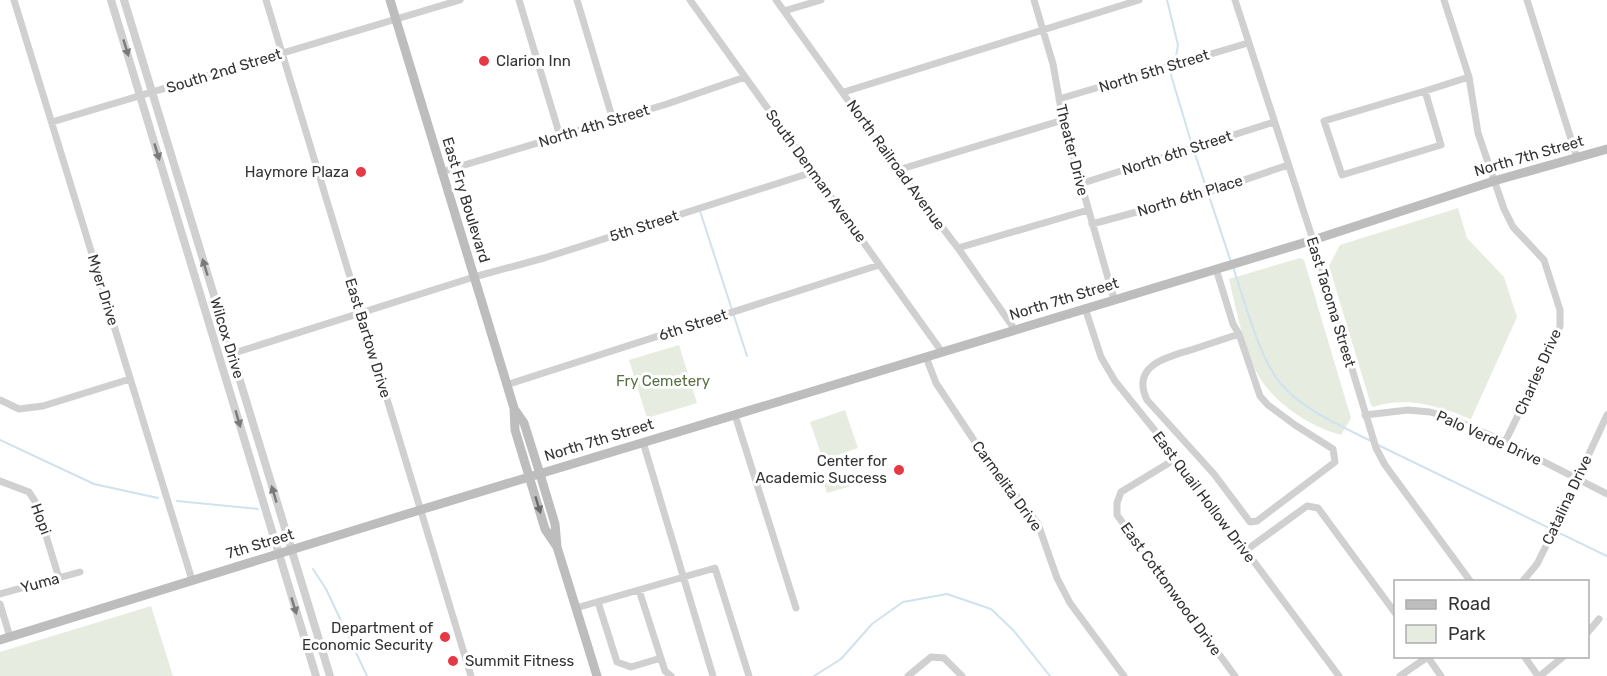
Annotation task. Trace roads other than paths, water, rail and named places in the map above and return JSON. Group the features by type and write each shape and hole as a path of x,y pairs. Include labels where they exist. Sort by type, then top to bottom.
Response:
{"main road":[{"name":"East Fry Boulevard","path":"390,0 506,385 514,408 524,423 540,474 555,524 557,547 597,676"},
{"name":"North 7th Street","path":"530,477 1607,149"},
{"name":"East Fry Boulevard","path":"514,408 515,430 545,529 557,547"},
{"name":"7th Street","path":"0,640 530,477"}],"street":[{"name":"Myer Drive","path":"14,0 192,580"},
{"name":"Wilcox Drive","path":"111,0 316,676"},
{"name":"Wilcox Drive","path":"124,0 330,676"},
{"name":"East Bartow Drive","path":"266,0 471,676"},
{"name":"South 2nd Street","path":"51,122 460,0"},
{"path":"519,0 560,136"},
{"path":"577,0 613,120"},
{"name":"South Denman Avenue","path":"690,0 942,352"},
{"name":"North Railroad Avenue","path":"776,0 898,170 958,248 1015,330"},
{"path":"784,11 821,0"},
{"name":"Theater Drive","path":"1034,0 1053,64 1063,120 1080,184 1114,299"},
{"path":"844,92 1139,0"},
{"name":"East Tacoma Street","path":"1235,0 1313,240 1376,448 1385,465 1470,580"},
{"name":"Charles Drive","path":"1444,0 1470,77 1478,133 1503,209 1513,227 1544,260 1560,310 1560,326 1554,341 1505,442"},
{"path":"1527,0 1577,158"},
{"name":"North 5th Street","path":"1059,99 1248,43"},
{"name":"North 4th Street","path":"441,172 745,77"},
{"path":"1425,91 1441,145 1342,175 1324,121 1470,77"},
{"path":"898,170 1063,120"},
{"name":"North 6th Street","path":"1080,184 1274,122"},
{"name":"North 6th Place","path":"1092,224 1200,195 1288,165"},
{"name":"5th Street","path":"231,354 813,172"},
{"path":"958,248 1088,210"},
{"name":"6th Street","path":"506,385 879,265"},
{"path":"1216,269 1233,324 1239,334 1260,396 1268,405 1295,425 1333,449 1335,462 1257,521 1250,522 1214,474 1147,400 1143,391 1145,374 1157,361 1239,334"},
{"name":"East Quail Hollow Drive","path":"1085,308 1101,357 1114,381 1177,458 1339,676"},
{"name":"Carmelita Drive","path":"926,357 936,382 971,436 1038,525 1057,578 1070,603 1124,676"},
{"path":"0,400 19,409 43,406 130,379"},
{"path":"1143,418 1156,410"},
{"name":"Palo Verde Drive","path":"1365,415 1408,410 1430,412 1448,417 1505,442 1607,494"},
{"path":"735,415 796,608"},
{"name":"Catalina Drive","path":"1524,580 1537,564 1607,415"},
{"path":"643,442 713,674 702,676"},
{"name":"East Cottonwood Drive","path":"1177,458 1121,492 1117,503 1117,515 1235,676"},
{"name":"Hopi","path":"0,481 29,492 36,503 59,578"},
{"path":"1245,551 1307,506 1318,508 1394,613"},
{"path":"576,608 715,568 749,676"},
{"name":"Yuma","path":"0,594 80,572"},
{"path":"639,590 665,671 671,676"},
{"path":"598,602 617,662 631,667 661,658"},
{"path":"0,604 10,638"},
{"path":"1589,630 1599,620"},
{"path":"908,676 931,657 944,658 962,676"},
{"path":"1400,676 1427,658"},
{"path":"1429,658 1441,676"},
{"path":"1525,658 1539,676 1563,658"}],"waterway":[{"path":"1167,0 1178,45 1175,62"},
{"path":"1173,67 1171,75 1192,145"},
{"path":"1194,151 1231,262"},
{"path":"700,211 747,356"},
{"path":"1233,267 1260,346 1282,385 1312,410 1371,441"},
{"path":"0,440 94,484 158,498"},
{"path":"1378,445 1607,556"},
{"path":"177,501 258,509"},
{"path":"313,569 326,589 367,676"},
{"path":"814,676 841,659 872,624 903,602 947,594 991,609 1014,631 1050,676"}],"place":[{"name":"Clarion Inn","path":"484,61"},
{"name":"Haymore Plaza","path":"361,172"},
{"name":"Center for Academic Success","path":"899,470"},
{"name":"Department of Economic Security","path":"445,637"},
{"name":"Summit Fitness","path":"453,661"}],"park label":[{"name":"Fry Cemetery","path":"663,381"}]}
